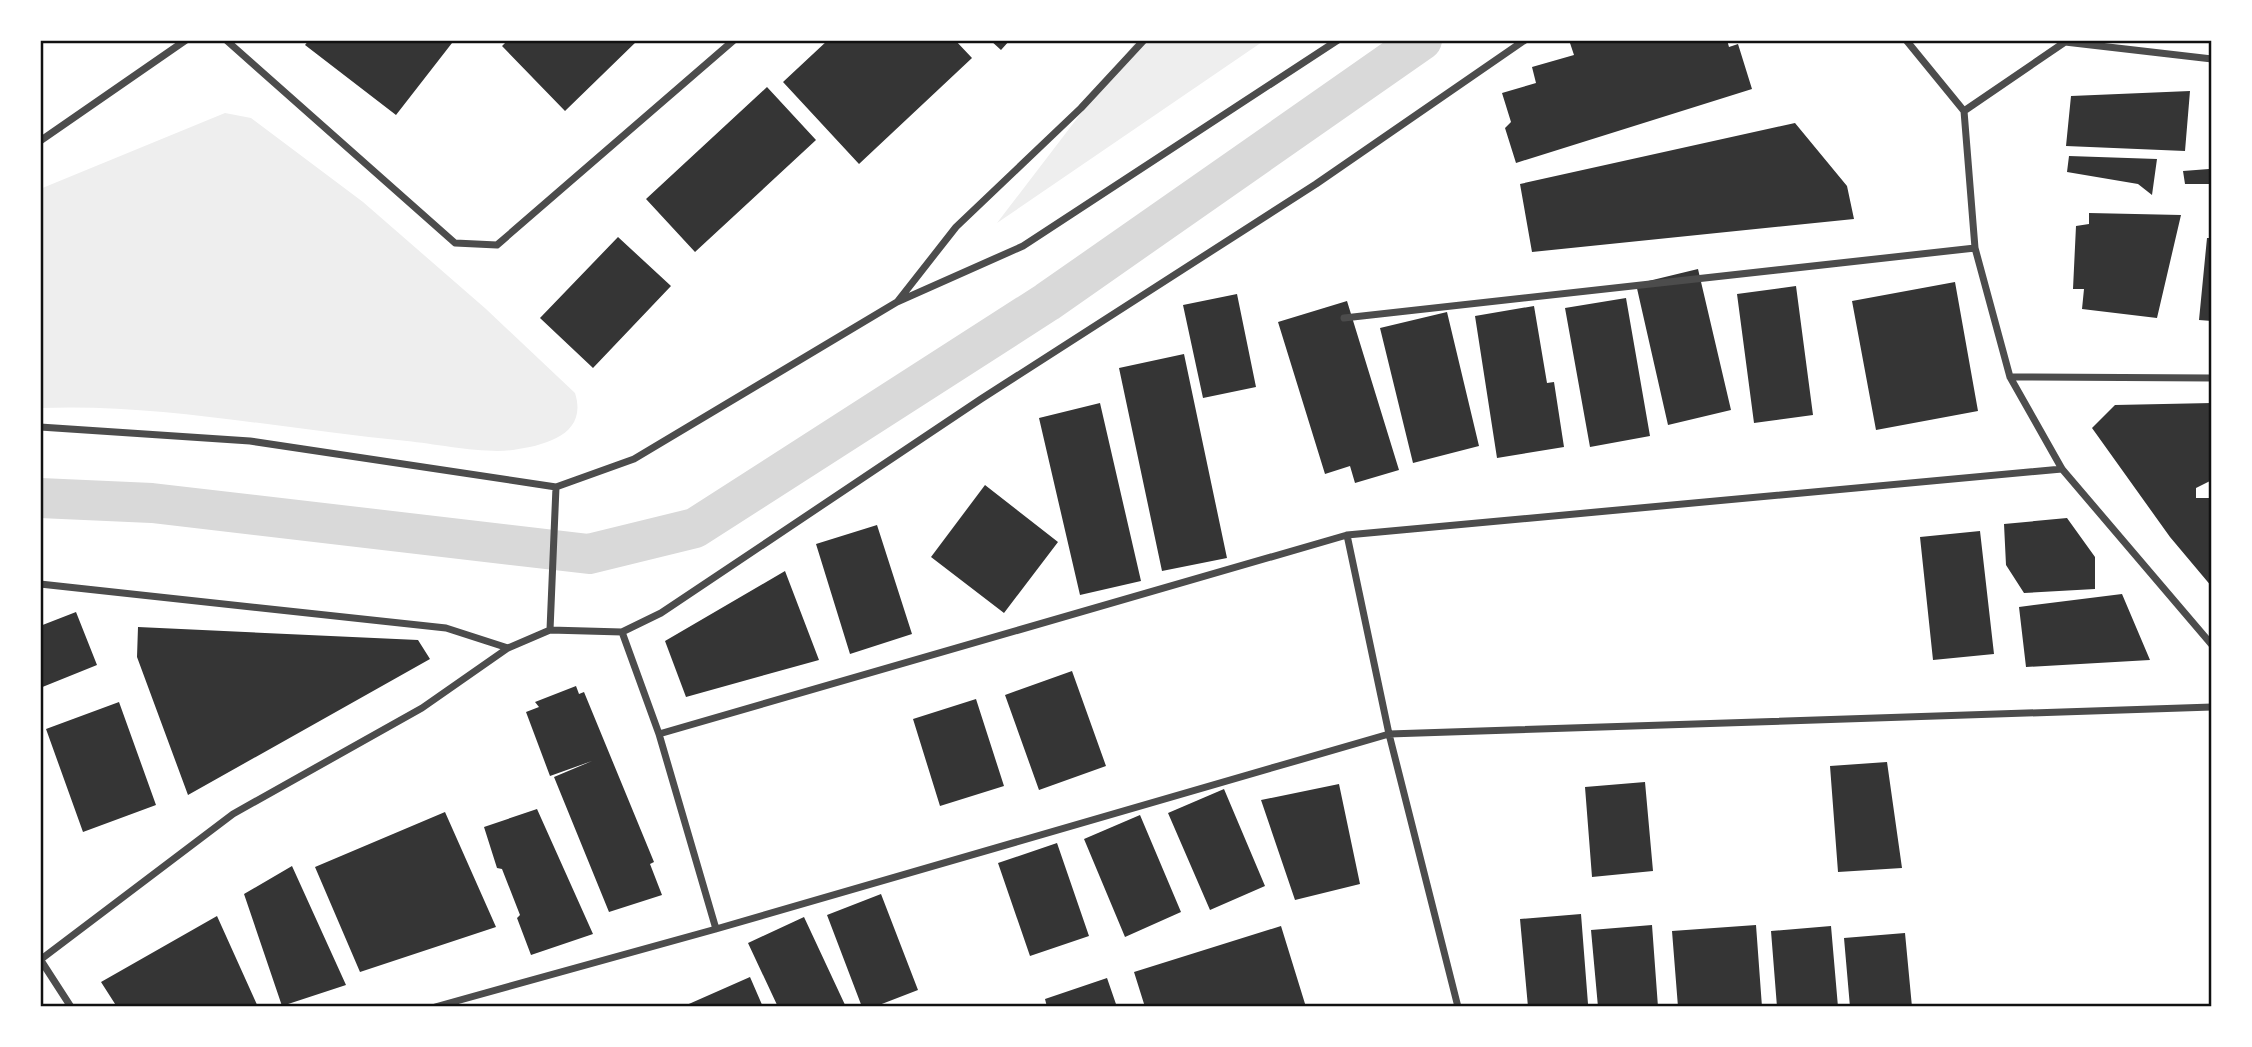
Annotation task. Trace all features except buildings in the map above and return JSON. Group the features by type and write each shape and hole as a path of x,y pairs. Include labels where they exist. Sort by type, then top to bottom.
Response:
{"street":[{"path":"40,141 186,40"},
{"path":"226,40 455,243 497,245 734,40"},
{"path":"897,302 956,227 1082,108 1144,40"},
{"path":"40,427 250,440 555,487 634,459 897,302 1023,246 1338,40"},
{"path":"71,1007 40,959 233,814 422,708 508,648 550,630 622,632 661,613 981,399 1240,233 1525,40"},
{"path":"1906,40 1964,111 1975,248 2010,377 2062,469 2212,645"},
{"path":"1964,111 2066,41 2212,59"},
{"path":"1344,318 1975,248"},
{"path":"2010,377 2212,377"},
{"path":"659,734 1347,535 2062,469"},
{"path":"550,630 555,487"},
{"path":"1347,535 1389,734 1458,1007"},
{"path":"40,584 446,628 508,648"},
{"path":"622,632 659,734 716,929"},
{"path":"435,1007 716,929 1389,734 2212,707"}],"shaded area":[{"path":"1137,40 1265,40 997,223"},
{"path":"225,113 251,118 363,202 486,309 575,393 576,418 570,428 562,435 539,445 489,451 178,413 40,408 40,189"}],"waterway":[{"path":"40,498 152,503 589,554 695,528 1047,302 1422,40"}]}
